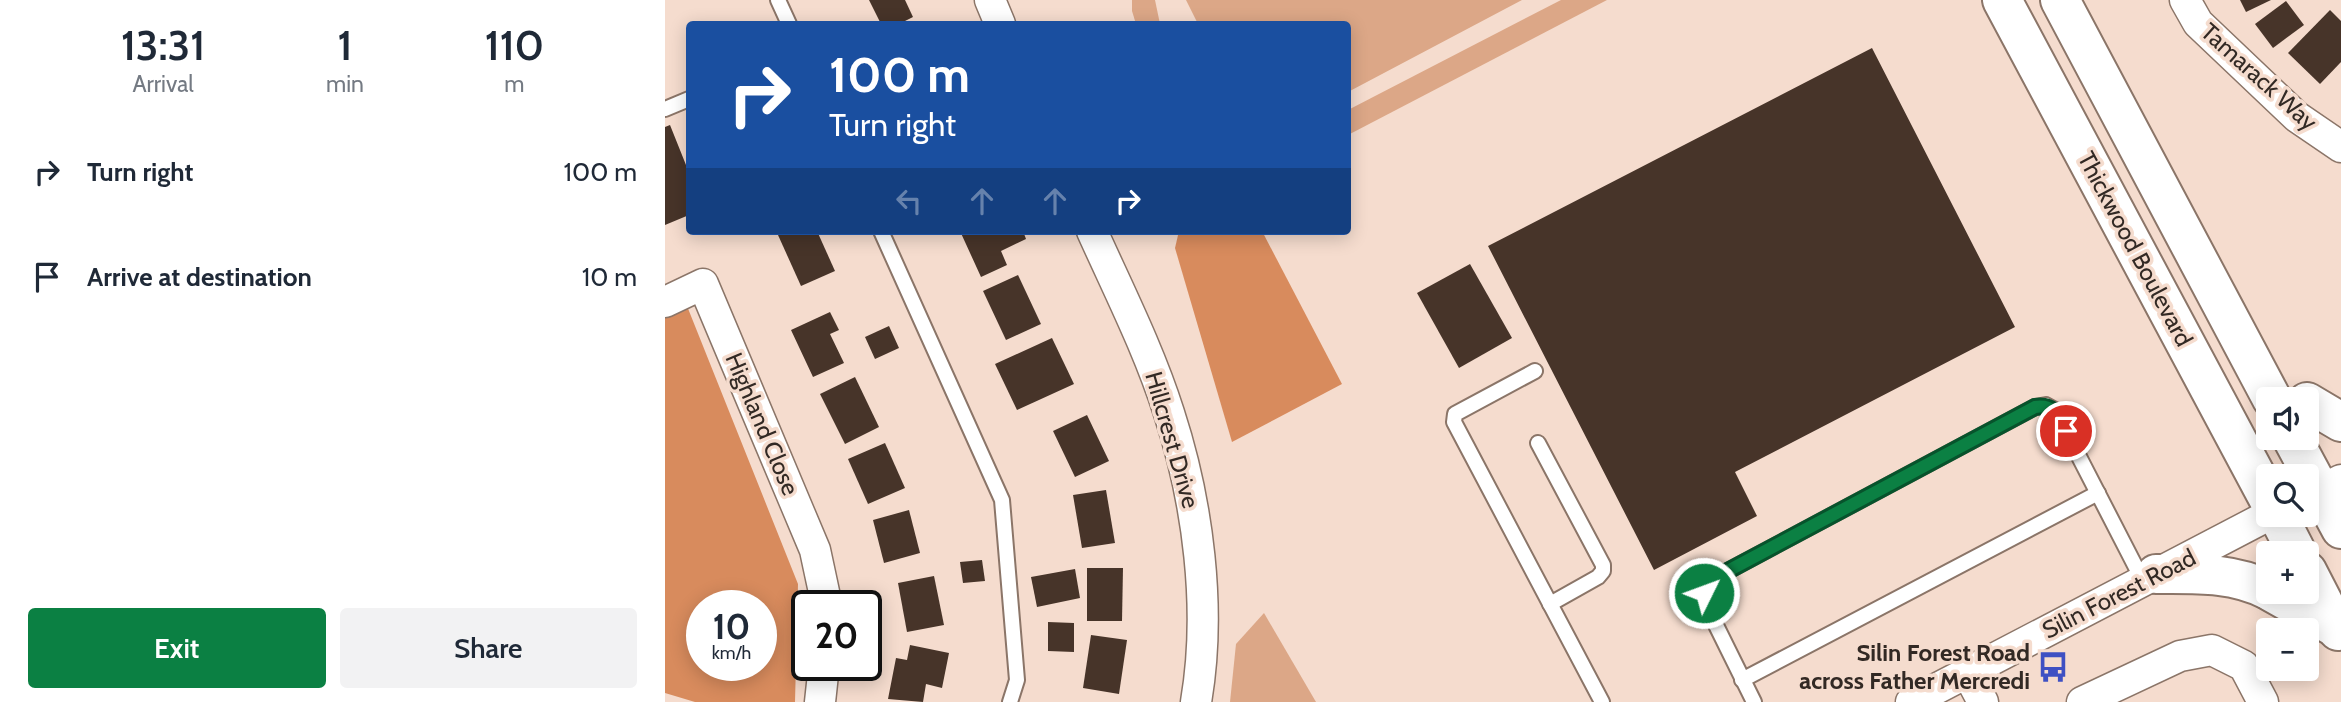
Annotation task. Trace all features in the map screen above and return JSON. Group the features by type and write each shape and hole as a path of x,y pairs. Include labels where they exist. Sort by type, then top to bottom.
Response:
{"main road":[{"name":"Thickwood Boulevard","path":"2001,0 2256,476"},
{"name":"Thickwood Boulevard","path":"2060,0 2266,387"},
{"path":"2246,349 2289,387"},
{"path":"2319,409 2341,422"},
{"path":"2299,450 2323,489 2341,530"},
{"path":"2150,578 2224,576 2256,585"},
{"path":"2319,594 2339,633"},
{"path":"2291,604 2339,633"}],"street":[{"path":"990,0 999,21"},
{"name":"Tamarack Way","path":"2185,0 2198,23 2297,117 2341,147"},
{"name":"Hillcrest Drive","path":"1094,235 1149,359 1182,458 1195,519 1201,583 1201,639 1196,702"},
{"name":"Highland Close","path":"665,302 703,284 815,550 824,590"},
{"name":"Silin Forest Road","path":"1911,702 2256,522"},
{"path":"2082,702 2180,656 2212,650 2245,666 2263,702"},
{"path":"1967,672 1983,702"},
{"path":"820,702 822,681"}],"lane":[{"path":"778,0 788,21"},
{"path":"665,109 686,100"},
{"path":"883,235 1002,500 1017,680 1010,702"},
{"path":"1535,371 1455,414 1454,422 1602,702"},
{"path":"1754,702 1707,607 1704,593 1709,581 2035,407 2046,405 2055,410 2098,493 2150,578"},
{"path":"1538,443 1603,565 1598,577 1550,604"},
{"path":"1742,680 2098,493"}],"shaded area":[{"path":"1132,0 1155,0 1159,21 1135,21"},
{"path":"1186,0 1522,0 1351,90 1351,21 1196,21"},
{"path":"1561,0 1607,0 1351,133 1351,108"},
{"path":"1178,235 1264,235 1342,384 1232,442 1175,248"},
{"path":"687,306 798,584 798,590 791,590 791,681 796,681 795,702 695,702 665,693 665,316"},
{"path":"1264,613 1316,702 1230,702 1236,644"}],"building":[{"path":"869,0 905,0 913,17 905,21 880,21"},
{"path":"2240,0 2271,0 2246,12"},
{"path":"2286,1 2304,25 2273,48 2255,24"},
{"path":"2330,10 2341,21 2341,62 2320,84 2288,53"},
{"path":"1872,48 2015,327 1735,472 1757,516 1654,570 1488,246"},
{"path":"670,125 686,165 686,216 665,225 665,127"},
{"path":"778,235 819,235 835,271 801,286"},
{"path":"962,235 1024,235 1026,239 1001,251 1007,265 981,277"},
{"path":"1470,264 1512,338 1459,368 1417,293"},
{"path":"1018,275 1041,324 1006,340 983,291"},
{"path":"830,312 839,330 830,334 844,363 813,377 791,330"},
{"path":"889,326 899,348 875,359 865,337"},
{"path":"1052,338 1074,384 1017,410 995,364"},
{"path":"855,377 879,427 845,444 820,394"},
{"path":"1087,415 1109,461 1075,477 1053,431"},
{"path":"885,443 905,488 868,504 848,459"},
{"path":"1106,490 1115,543 1082,548 1073,495"},
{"path":"909,510 920,553 884,563 873,520"},
{"path":"982,560 985,581 963,583 960,562"},
{"path":"1087,568 1123,568 1122,621 1087,621"},
{"path":"1075,569 1080,598 1037,607 1031,577"},
{"path":"934,576 944,625 907,632 898,583"},
{"path":"1048,622 1074,623 1074,652 1048,651"},
{"path":"1091,635 1127,640 1119,694 1083,688"},
{"path":"910,645 949,653 942,688 926,684 923,702 888,699 896,658 907,660"}],"place":[{"name":"Silin Forest Road across Father Mercredi","path":"2053,667"}],"route":[{"path":"1704,593 1709,581 2035,407 2046,405 2055,410 2066,431"}]}
